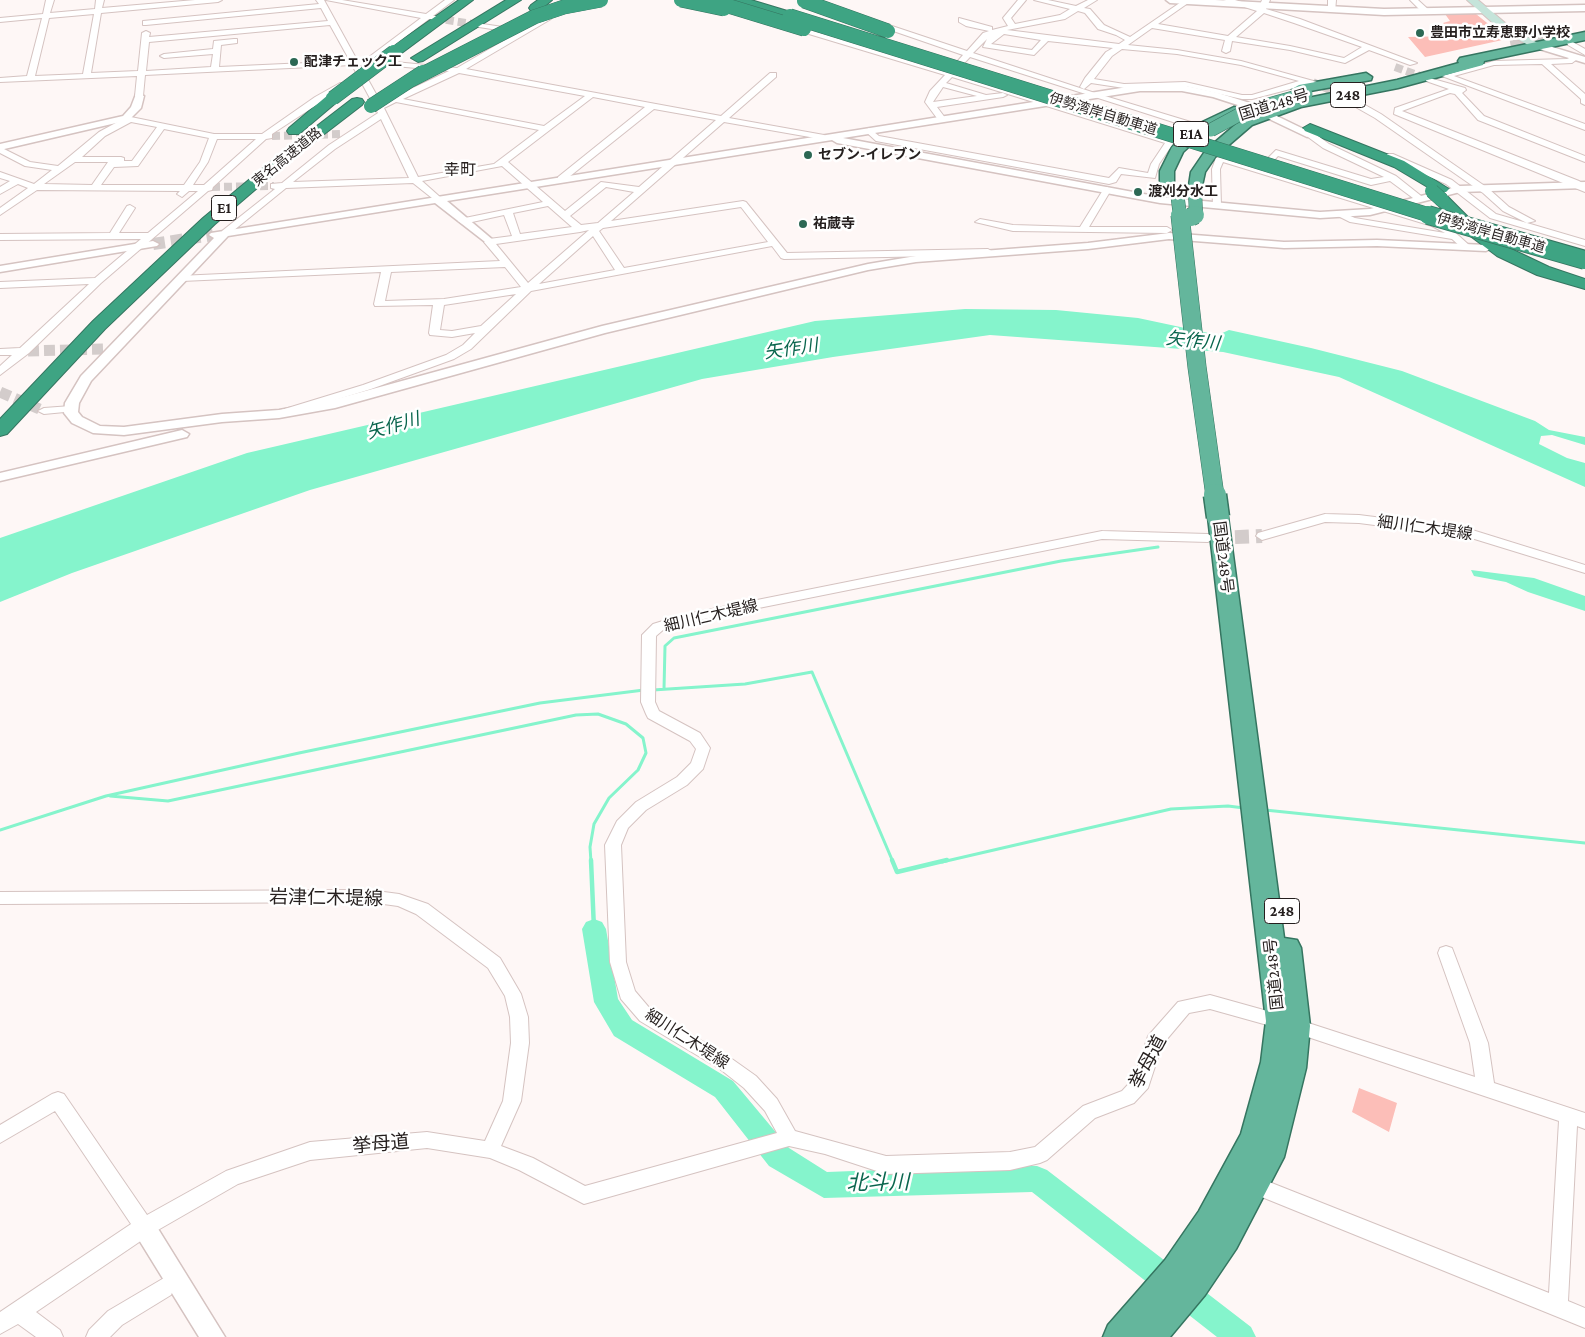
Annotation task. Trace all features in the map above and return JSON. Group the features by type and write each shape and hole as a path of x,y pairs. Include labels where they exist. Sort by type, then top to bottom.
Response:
{"highway":[{"path":"0,430 99,325 362,104 406,53 467,0"},
{"path":"406,53 477,0"},
{"name":"東名高速道路","path":"0,412 85,324 196,220 276,154 362,104 406,53 502,0"},
{"name":"東名高速道路","path":"406,53 514,0"},
{"path":"411,80 546,0"},
{"path":"681,0 716,7 827,38 1076,98"},
{"path":"709,0 827,38"},
{"name":"伊勢湾岸自動車道","path":"758,0 795,8 1432,208 1585,251"},
{"path":"362,104 534,16 564,7 597,2"},
{"name":"伊勢湾岸自動車道","path":"732,4 795,8 1076,98 1426,215 1585,260"},
{"path":"795,8 914,41 1240,149"},
{"name":"国道248号","path":"1488,62 1585,34"},
{"name":"248","path":"1568,39 1585,34"},
{"name":"国道248号","path":"1120,1337 1175,1289 1225,1238 1269,1157 1291,1068 1288,1023 1219,524 1175,232 1181,192 1190,168 1211,130 1310,88 1423,71 1541,47 1568,39 1585,40"},
{"name":"248","path":"1488,62 1423,71 1348,80 1304,88 1247,105 1211,130 1177,150 1169,163 1181,192 1211,153 1247,122 1298,104 1344,96 1423,71 1511,47"},
{"name":"248","path":"1348,80 1385,68 1423,71"},
{"path":"1311,132 1390,166 1441,194 1500,243 1534,261 1585,279"},
{"name":"国道248号","path":"1181,192 1191,217 1208,366 1219,524"},
{"path":"1441,194 1471,229 1503,252 1543,270 1585,284"},
{"name":"国道248号","path":"1148,1337 1255,1137 1275,1062 1288,1023"}],"main road":[{"path":"1472,0 1512,32 1541,47"}],"street":[{"path":"31,78 50,0"},
{"path":"87,76 100,0"},
{"path":"0,20 98,11 149,3 218,0"},
{"path":"368,62 431,17 450,0"},
{"path":"568,0 597,2"},
{"path":"396,100 458,70 550,16 610,0"},
{"path":"686,0 732,4 827,38 1170,142 1155,164 1152,176 1119,171 1113,180 1109,182 876,138 869,131"},
{"path":"1013,27 1008,18 1022,0"},
{"path":"1038,0 1087,10 1101,26 1120,33 1128,39"},
{"path":"942,119 930,105 929,102 933,93 986,35 1013,27 1062,17 1093,0"},
{"path":"1170,0 1221,1 1263,7 1332,5 1426,11 1585,8"},
{"path":"1414,0 1426,11"},
{"path":"1076,98 1109,54 1128,39 1187,1"},
{"path":"1221,1 1263,7 1423,71 1459,91 1585,134"},
{"path":"146,23 325,2 431,17"},
{"path":"325,2 333,22 360,72 362,104 347,134 278,186 225,233 110,349 86,379 76,395 71,409 73,416 90,428 107,431 141,429 241,416 280,414 330,405 602,330 868,267 916,259 988,252 1088,246 1169,236 1284,244 1377,243 1486,248"},
{"path":"0,212 74,159 102,134 128,118 136,108 149,3"},
{"path":"1226,51 1229,39 1263,7"},
{"path":"827,38 836,21 850,15 968,55 1076,98 1140,88 1170,88 1197,91 1247,105 1280,122 1311,132 1340,136 1426,170 1441,194"},
{"path":"962,20 969,24 989,29"},
{"path":"145,40 333,22"},
{"path":"479,25 521,32"},
{"path":"1149,25 1290,48 1345,61 1365,49"},
{"path":"310,34 338,32"},
{"path":"1046,40 1034,52 986,45 991,38 1003,32 1046,40 1177,52 1241,63 1310,88"},
{"path":"1568,39 1585,53"},
{"path":"214,70 217,43 245,40"},
{"path":"1541,47 1580,59"},
{"path":"1365,49 1385,68"},
{"path":"164,56 217,51"},
{"path":"1580,59 1544,62 1488,62 1446,76 1585,127"},
{"path":"0,80 355,62 458,70 1160,200 1341,215 1381,209 1441,194 1479,188 1584,187"},
{"path":"1544,62 1585,98 1585,103"},
{"path":"0,269 136,247 151,240 174,214 209,188 248,152 360,72"},
{"path":"280,414 367,387 450,357 472,343 527,288 773,75"},
{"path":"1088,80 1124,86 1185,84 1242,98 1310,88"},
{"path":"942,84 986,96"},
{"path":"1575,89 1585,89"},
{"path":"1459,91 1448,91 1397,112 1584,187"},
{"path":"1459,91 1481,118 1585,159"},
{"path":"1481,97 1490,92"},
{"path":"278,186 414,180 486,169 503,162 591,95"},
{"path":"930,105 1003,95"},
{"path":"213,235 1047,104 1092,95 1211,130"},
{"path":"1348,99 1378,116 1500,205 1525,220 1585,234"},
{"path":"362,104 396,100 546,129"},
{"path":"362,104 414,180 489,242 527,288"},
{"path":"561,179 652,106"},
{"path":"0,149 128,118 214,137 268,136"},
{"path":"93,189 111,164 134,164 162,126"},
{"path":"1311,132 1326,146 1392,178 1441,194 1504,221 1585,243"},
{"path":"174,214 173,208 204,162 214,137"},
{"path":"0,149 28,164 60,168"},
{"path":"1260,171 1276,153 1371,182 1392,178"},
{"path":"74,159 124,160 122,164"},
{"path":"1216,206 1216,169 1219,160 1223,159 1435,224 1446,229 1466,247"},
{"path":"503,162 580,229"},
{"path":"1,175 28,164"},
{"path":"1,175 34,187 93,189 209,188"},
{"path":"0,191 18,181"},
{"path":"564,216 604,184 641,190"},
{"path":"1082,230 1107,190"},
{"path":"464,221 549,203"},
{"path":"489,242 597,228 743,204 775,242 784,256 988,252"},
{"path":"113,236 130,208"},
{"path":"508,212 516,238"},
{"path":"1341,215 1353,220 1454,236"},
{"path":"980,222 1012,228 1175,232"},
{"path":"597,228 621,271"},
{"path":"0,237 113,236 151,240"},
{"path":"387,268 379,304 439,302 472,299 775,242"},
{"path":"0,372 136,247"},
{"path":"1528,250 1585,255"},
{"path":"182,278 508,264"},
{"path":"0,285 98,280"},
{"path":"439,302 434,333 452,334 479,329"},
{"path":"0,352 25,351"},
{"path":"44,411 71,409"},
{"path":"0,477 162,438 224,426 241,416"},
{"name":"細川仁木堤線","path":"1262,536 1325,518 1360,519 1468,533 1585,569"},
{"name":"細川仁木堤線","path":"789,1138 771,1105 750,1082 726,1064 646,1016 627,994 618,962 613,845 622,825 641,806 682,781 698,765 702,748 695,737 653,714 648,702 650,635 658,627 682,619 1102,535 1219,524"},
{"name":"岩津仁木堤線","path":"0,898 369,896 399,900 422,909 494,963 513,994 518,1017 520,1043 512,1101 490,1150"},
{"path":"1446,953 1479,1043 1486,1088"},
{"name":"挙母道","path":"0,1324 144,1227 233,1177 310,1151 426,1140 490,1150 526,1164 584,1195 789,1138 825,1146 886,1165 1010,1161 1040,1154 1089,1112 1128,1097 1142,1082 1154,1042 1184,1008 1210,1002 1288,1023 1576,1118"},
{"path":"0,1135 58,1100 144,1227 213,1337"},
{"path":"1558,1306 1576,1118"},
{"path":"1254,1185 1585,1318"},
{"path":"96,1337 115,1318 164,1288"},
{"path":"19,1312 53,1337"}],"shaded area":[{"path":"1445,14 1476,14 1507,39 1425,57 1408,37 1455,36 1443,23 1450,21"},
{"path":"1359,1088 1397,1103 1389,1132 1352,1112"}],"water":[{"name":"矢作川","path":"965,309 1056,310 1138,318 1218,335 1229,330 1402,371 1535,421 1549,430 1585,437 1585,445 1552,435 1541,436 1539,444 1567,458 1585,463 1585,487 1339,377 1223,352 990,335 833,357 702,379 310,490 72,573 0,602 0,538 247,453 815,321"},
{"path":"1471,570 1534,578 1585,596 1585,611 1528,592 1506,582 1474,576"}],"waterway":[{"path":"664,689 665,646 674,638 1061,561 1158,547"},
{"path":"653,690 745,684 812,672 893,862"},
{"path":"0,830 106,796 299,753 540,703 644,690"},
{"path":"110,796 168,801 576,715 598,714 626,724 643,738 646,753 638,770 609,798 594,824 590,847 591,862"},
{"path":"942,862 1171,809 1228,806 1244,808"},
{"path":"1265,810 1585,843"},
{"path":"591,860 594,929"},
{"path":"892,860 897,872 947,860"},
{"name":"北斗川","path":"594,929 606,1002 623,1028 724,1089 779,1157 824,1185 1013,1178 1037,1179 1241,1337"}],"tunnel":[{"path":"434,18 479,25"},
{"path":"1511,47 1565,36"},
{"path":"1395,67 1429,79"},
{"path":"1313,82 1348,99"},
{"path":"272,136 342,134"},
{"path":"212,187 274,186"},
{"path":"153,244 213,235"},
{"path":"28,351 105,349"},
{"path":"0,392 44,411"},
{"path":"1214,538 1262,536"}],"place":[{"name":"豊田市立寿恵野小学校","path":"1420,33"},
{"name":"配津チェック工","path":"294,62"},
{"name":"セブン-イレブン","path":"808,155"},
{"name":"渡刈分水工","path":"1138,192"},
{"name":"祐蔵寺","path":"803,224"}],"district":[{"name":"幸町","path":"460,170"}]}
